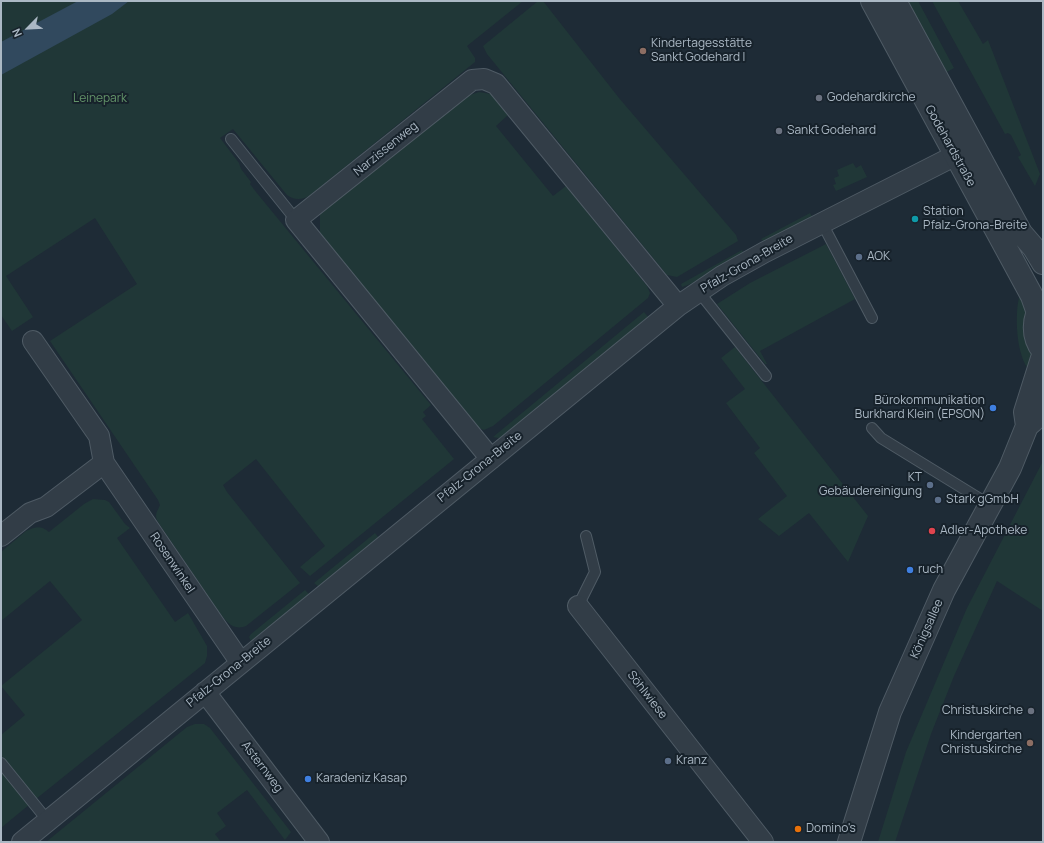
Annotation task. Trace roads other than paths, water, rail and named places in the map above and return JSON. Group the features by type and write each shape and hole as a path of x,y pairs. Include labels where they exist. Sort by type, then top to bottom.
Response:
{"street":[{"name":"Godehardstraße","path":"872,1 965,151 1043,263"},
{"name":"Godehardstraße","path":"894,1 1032,296 1040,308"},
{"name":"Narzissenweg","path":"296,220 472,80 484,79 496,84 678,306"},
{"name":"Pfalz-Grona-Breite","path":"22,842 678,306 722,276 822,223 965,151"},
{"path":"296,220 491,458"},
{"path":"1040,308 1034,326 1036,340 1043,350"},
{"name":"Rosenwinkel","path":"33,341 99,436 104,463 241,663"},
{"name":"Königsallee","path":"1027,426 1025,412 1043,355"},
{"name":"Königsallee","path":"849,842 890,712 944,590 1010,468 1027,426 1035,419 1043,406"},
{"path":"1,536 30,513 46,507 104,463"},
{"name":"Söhlwiese","path":"578,606 763,842"},
{"name":"Asternweg","path":"205,692 319,842"}],"lane":[{"path":"231,139 296,220"},
{"path":"822,223 872,318"},
{"path":"699,292 766,376"},
{"path":"872,428 881,438 990,505"},
{"name":"Söhlwiese","path":"578,606 595,572 586,536"},
{"path":"1,763 48,821"}],"water":[{"path":"78,1 129,1 112,14 1,75 1,42"}],"place":[{"name":"Kindertagesstätte Sankt Godehard I","path":"643,51"},
{"name":"Godehardkirche","path":"819,98"},
{"name":"Sankt Godehard","path":"779,131"},
{"name":"Station Pfalz-Grona-Breite","path":"915,219"},
{"name":"AOK","path":"859,257"},
{"name":"Bürokommunikation Burkhard Klein (EPSON)","path":"993,408"},
{"name":"KT Gebäudereinigung","path":"930,485"},
{"name":"Stark gGmbH","path":"938,500"},
{"name":"Adler-Apotheke","path":"932,531"},
{"name":"ruch","path":"910,570"},
{"name":"Christuskirche","path":"1031,711"},
{"name":"Kindergarten Christuskirche","path":"1030,743"},
{"name":"Kranz","path":"668,761"},
{"name":"Karadeniz Kasap","path":"308,779"},
{"name":"Domino's","path":"798,829"}],"park label":[{"name":"Leinepark","path":"100,99"}]}
